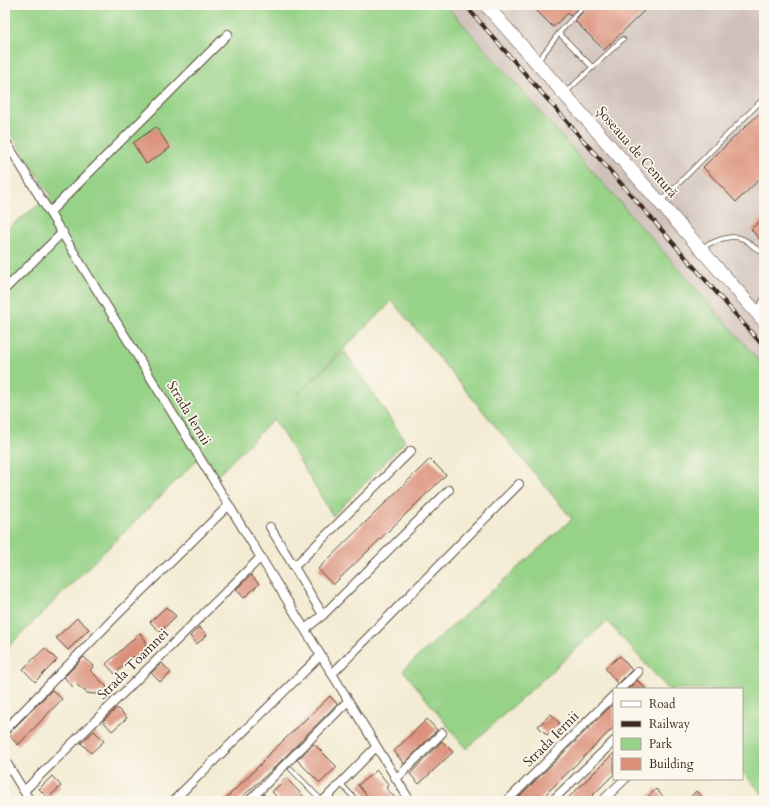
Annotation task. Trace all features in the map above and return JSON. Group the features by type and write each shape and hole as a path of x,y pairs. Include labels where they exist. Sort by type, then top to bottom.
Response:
{"main road":[{"name":"Șoseaua de Centură","path":"486,5 760,316"}],"street":[{"path":"50,212 228,34"},
{"name":"Strada Iernii","path":"5,140 63,232 410,801"},
{"path":"5,289 63,232"},
{"path":"294,567 411,452"},
{"path":"332,674 519,484"},
{"path":"305,629 323,615 449,490"},
{"path":"5,730 115,617 229,505"},
{"path":"270,527 323,615"},
{"name":"Strada Toamnei","path":"24,791 261,557"},
{"path":"173,801 321,655"},
{"path":"621,688 638,672"},
{"name":"Strada Iernii","path":"507,801 613,696"},
{"path":"249,801 348,701"},
{"path":"396,779 442,733"},
{"path":"552,801 613,742"},
{"path":"322,801 341,784 376,747"},
{"path":"5,760 30,801"},
{"path":"602,801 624,780"}],"lane":[{"path":"536,63 559,33 585,5"},
{"path":"559,33 593,68"},
{"path":"564,94 623,39"},
{"path":"660,202 764,98"},
{"path":"700,249 715,242 736,237 742,238 754,249 764,252"},
{"path":"760,316 764,298"},
{"path":"291,770 322,801"},
{"path":"341,784 357,801"},
{"path":"263,797 266,801"}],"shaded area":[{"path":"446,5 764,5 764,366"}],"green space":[{"path":"5,5 446,5 764,366 764,796 743,772 743,688 667,688 607,621 466,749 403,670 572,519 392,301 297,395 344,351 405,441 333,516 274,419 217,476 204,453 5,650 5,230 51,196 5,124"}],"building":[{"path":"531,5 580,5 570,16 568,13 553,27"},
{"path":"588,5 650,5 604,50 575,21"},
{"path":"764,109 764,175 736,202 703,167"},
{"path":"156,127 170,148 146,164 133,143"},
{"path":"764,217 764,236 760,240 751,229"},
{"path":"430,459 446,475 333,585 318,569"},
{"path":"251,575 259,584 244,598 236,589"},
{"path":"166,607 176,616 160,632 150,622"},
{"path":"77,618 89,629 68,650 56,638"},
{"path":"199,627 207,635 197,644 190,636"},
{"path":"140,633 146,641 145,652 137,660 134,656 115,674 106,664"},
{"path":"45,648 57,660 35,682 23,669"},
{"path":"620,656 632,670 618,684 605,668"},
{"path":"84,657 94,666 90,670 107,687 100,693 87,693 76,684 73,687 64,677"},
{"path":"162,663 171,673 160,682 151,673"},
{"path":"637,680 645,688 629,688"},
{"path":"52,690 62,699 18,745 8,734"},
{"path":"330,696 337,704 276,766 238,801 223,801 263,762 262,761"},
{"path":"613,704 613,728 539,801 515,801"},
{"path":"117,708 127,718 112,731 103,721"},
{"path":"551,714 560,723 547,735 538,726"},
{"path":"427,719 437,730 404,764 394,751"},
{"path":"94,731 104,741 91,753 81,743"},
{"path":"442,741 453,752 419,784 410,774"},
{"path":"314,744 337,767 320,783 297,760"},
{"path":"613,754 613,775 587,801 565,801"},
{"path":"377,770 389,785 386,788 398,801 371,801 358,785"},
{"path":"52,776 61,786 48,798 39,789"},
{"path":"286,778 308,801 281,801 272,792"},
{"path":"656,789 667,801 644,801"},
{"path":"696,791 706,801 687,801"}],"railway":[{"path":"465,5 764,347"}]}
